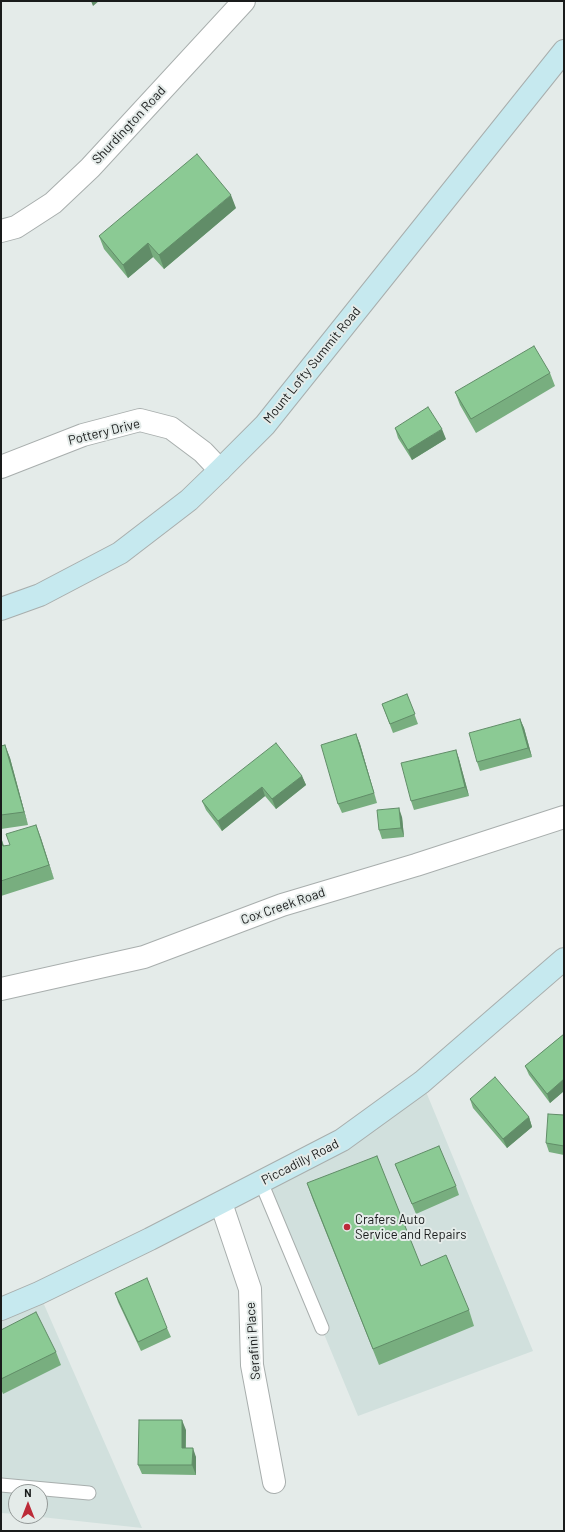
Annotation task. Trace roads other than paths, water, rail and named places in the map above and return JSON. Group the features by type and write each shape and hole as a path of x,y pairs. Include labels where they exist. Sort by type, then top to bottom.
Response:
{"main road":[{"name":"Mount Lofty Summit Road","path":"1,609 40,595 120,553 189,500 220,470 265,424 564,51"},
{"name":"Piccadilly Road","path":"1,1309 39,1293 221,1203 342,1140 422,1082 564,959"}],"street":[{"name":"Shurdington Road","path":"1,231 16,227 54,203 90,168 244,1"},
{"name":"Pottery Drive","path":"1,467 83,435 140,420 171,428 203,452 220,470"},
{"name":"Cox Creek Road","path":"1,989 144,957 282,905 416,865 564,817"},
{"name":"Serafini Place","path":"221,1203 250,1289 252,1365 274,1482"}],"lane":[{"path":"261,1182 322,1328"},
{"path":"1,1485 89,1493"}],"place":[{"name":"Crafers Auto Service and Repairs","path":"347,1227"}]}
